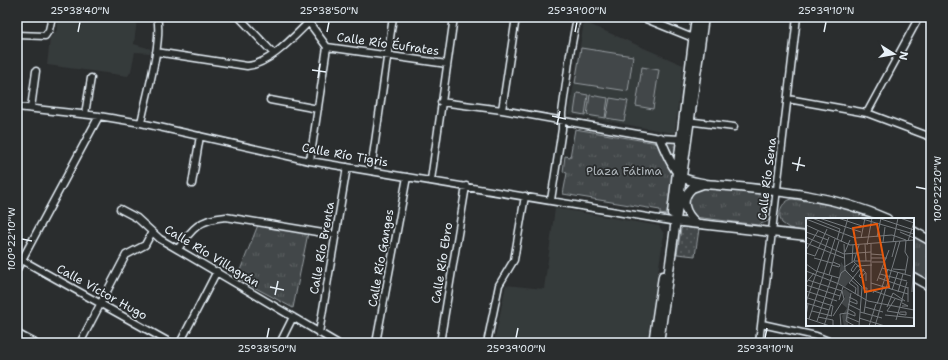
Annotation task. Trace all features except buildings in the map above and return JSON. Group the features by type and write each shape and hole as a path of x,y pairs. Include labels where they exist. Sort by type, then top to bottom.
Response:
{"main road":[{"path":"680,174 681,139 687,121 696,17"},
{"path":"659,343 687,121 704,17"},
{"path":"660,138 680,174 706,184 810,195 836,201 884,218"},
{"path":"696,223 686,212 685,201 692,188 706,184"},
{"path":"674,221 806,236"},
{"path":"653,343 674,221"},
{"path":"914,232 931,241"},
{"path":"914,278 931,287"}],"street":[{"path":"17,35 41,38 47,34 52,17"},
{"path":"141,123 156,52 158,33 157,17"},
{"path":"239,17 274,54"},
{"path":"371,170 386,56 393,17"},
{"path":"431,180 454,17"},
{"path":"502,110 516,17"},
{"path":"551,200 562,129 570,54 577,17"},
{"path":"641,17 693,38"},
{"name":"Calle Río Sena","path":"759,343 797,17"},
{"path":"866,113 919,17"},
{"path":"156,52 247,66 259,64 274,54 309,18 327,47 310,160"},
{"name":"Calle Río Éufrates","path":"327,47 447,64"},
{"path":"31,108 36,70"},
{"path":"86,114 91,78"},
{"path":"788,99 866,113 931,137"},
{"path":"270,100 318,109"},
{"path":"441,102 502,110 562,122 660,138 681,139"},
{"name":"Calle Río Tigris","path":"17,107 86,114 141,123 347,167 674,221"},
{"path":"17,269 100,116"},
{"path":"687,121 734,127"},
{"path":"192,184 200,136"},
{"name":"Calle Río Brenta","path":"319,333 347,167"},
{"name":"Calle Río Ganges","path":"376,343 406,176"},
{"name":"Calle Río Ebro","path":"440,343 466,186"},
{"path":"487,343 498,285 514,260 525,196"},
{"name":"Calle Río Villagrán","path":"120,209 137,218 160,239 337,343"},
{"path":"178,249 194,227 217,218 226,217 335,234"},
{"path":"80,343 127,254 144,244 152,232"},
{"name":"Calle Víctor Hugo","path":"22,260 171,343"},
{"path":"180,343 217,272"},
{"path":"280,343 293,317"},
{"path":"762,324 816,336 833,343"},
{"path":"17,334 34,343"}],"shaded area":[{"path":"58,17 122,17 137,19 134,44 151,49 150,53 135,52 131,71 128,76 47,65 50,38 57,30"},
{"path":"584,22 683,65 675,132 673,133 569,114"},
{"path":"555,208 659,226 664,234 647,343 494,343 506,285 544,289"}],"green space":[{"path":"581,48 633,56 628,91 575,83"},
{"path":"642,67 659,70 653,109 636,106"},
{"path":"577,93 588,95 585,115 574,113"},
{"path":"590,95 608,98 605,118 587,115"},
{"path":"610,98 628,101 624,121 606,118"},
{"name":"Plaza Fátima","path":"575,129 657,143 674,169 667,215 660,214 660,210 563,194 567,173 563,172 565,156 570,157"},
{"path":"666,142 677,143 675,157"},
{"path":"703,187 761,194 772,202 772,216 768,221 758,225 695,217 692,215 686,202 690,192"},
{"path":"792,199 834,205 871,218 806,218 806,232 789,228 782,223 780,215 781,208 788,200"},
{"path":"258,225 308,233 293,308 237,278"},
{"path":"683,227 699,229 695,256 677,254 681,229"},
{"path":"914,237 931,246 931,283 914,274"}]}
